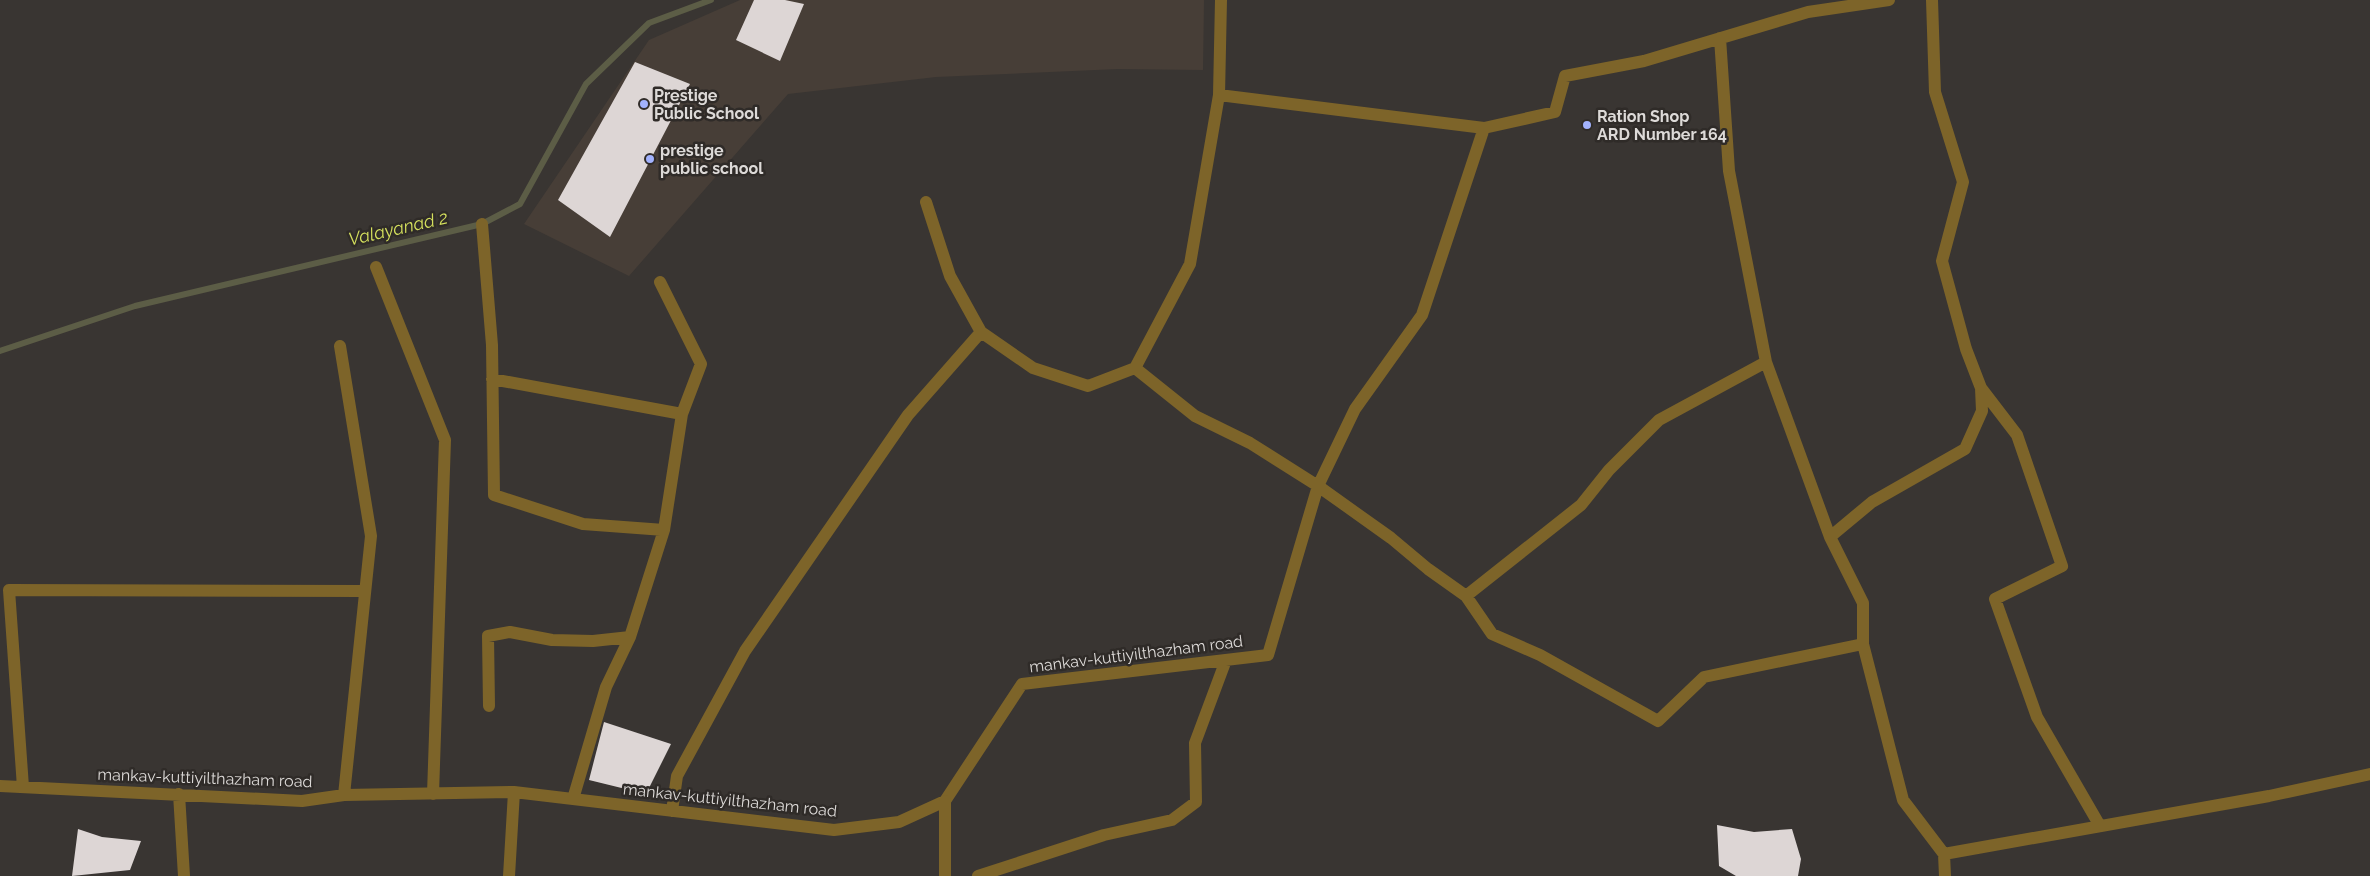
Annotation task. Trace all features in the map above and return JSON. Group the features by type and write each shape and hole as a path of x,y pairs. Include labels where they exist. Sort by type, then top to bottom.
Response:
{"street":[{"path":"926,202 950,276 981,332 1033,368 1088,386 1135,368 1190,264 1219,96 1221,0"},
{"path":"1219,96 1484,128 1555,112 1565,76 1644,61 1808,12 1889,0"},
{"path":"1932,0 1935,92 1963,182 1942,261 1966,349 1981,388 2017,435 2062,566 1995,599 2037,717 2100,826"},
{"path":"1720,38 1729,171 1766,362 1830,537 1863,603 1863,644 1903,800 1944,854 1945,876"},
{"name":"mankav-kuttiyilthazham road","path":"0,786 302,801 344,795 514,792 834,830 900,822 945,801 1022,684 1268,655 1318,486 1355,409 1422,315 1484,128"},
{"path":"482,224 492,379 494,495 584,524 664,530"},
{"path":"376,267 445,440 433,794"},
{"path":"573,799 606,687 630,636 664,530 682,414 701,364 660,282"},
{"path":"672,811 677,776 745,651 908,415 981,332"},
{"path":"340,346 371,536 344,795"},
{"path":"1466,596 1582,505 1609,470 1659,420 1766,362"},
{"path":"1135,368 1195,416 1250,443 1318,486 1466,596 1492,634 1540,656 1658,721 1704,677 1863,644"},
{"path":"492,379 682,414"},
{"path":"1830,537 1872,502 1965,449 1982,411 1981,388"},
{"path":"23,787 9,590 365,591"},
{"path":"489,706 488,636 510,632 552,640 593,641 630,636"},
{"path":"978,876 1104,835 1172,820 1196,802 1195,742 1226,660"},
{"path":"1944,854 2269,796 2370,774"},
{"path":"508,876 514,792"},
{"path":"179,794 184,876"},
{"path":"945,801 945,876"}],"shaded area":[{"name":"prestige public school","path":"740,0 1204,0 1203,70 1118,69 936,77 788,94 629,276 524,224 649,40"}],"building":[{"path":"754,0 785,0 804,4 780,61 736,40"},
{"name":"Prestige Public School","path":"635,62 690,84 610,237 558,200"},
{"path":"604,722 671,744 646,794 589,780"},
{"path":"1717,825 1754,832 1792,829 1801,859 1798,876 1736,876 1719,866"},
{"path":"78,829 102,837 141,841 130,870 72,876"}],"waterway":[{"name":"Valayanad 2","path":"0,351 135,306 482,224 520,204 586,84 649,23 711,0"}],"place":[{"name":"Prestige Public School","path":"644,104"},
{"name":"Ration Shop ARD Number 164","path":"1587,125"},
{"name":"prestige public school","path":"650,159"}]}
